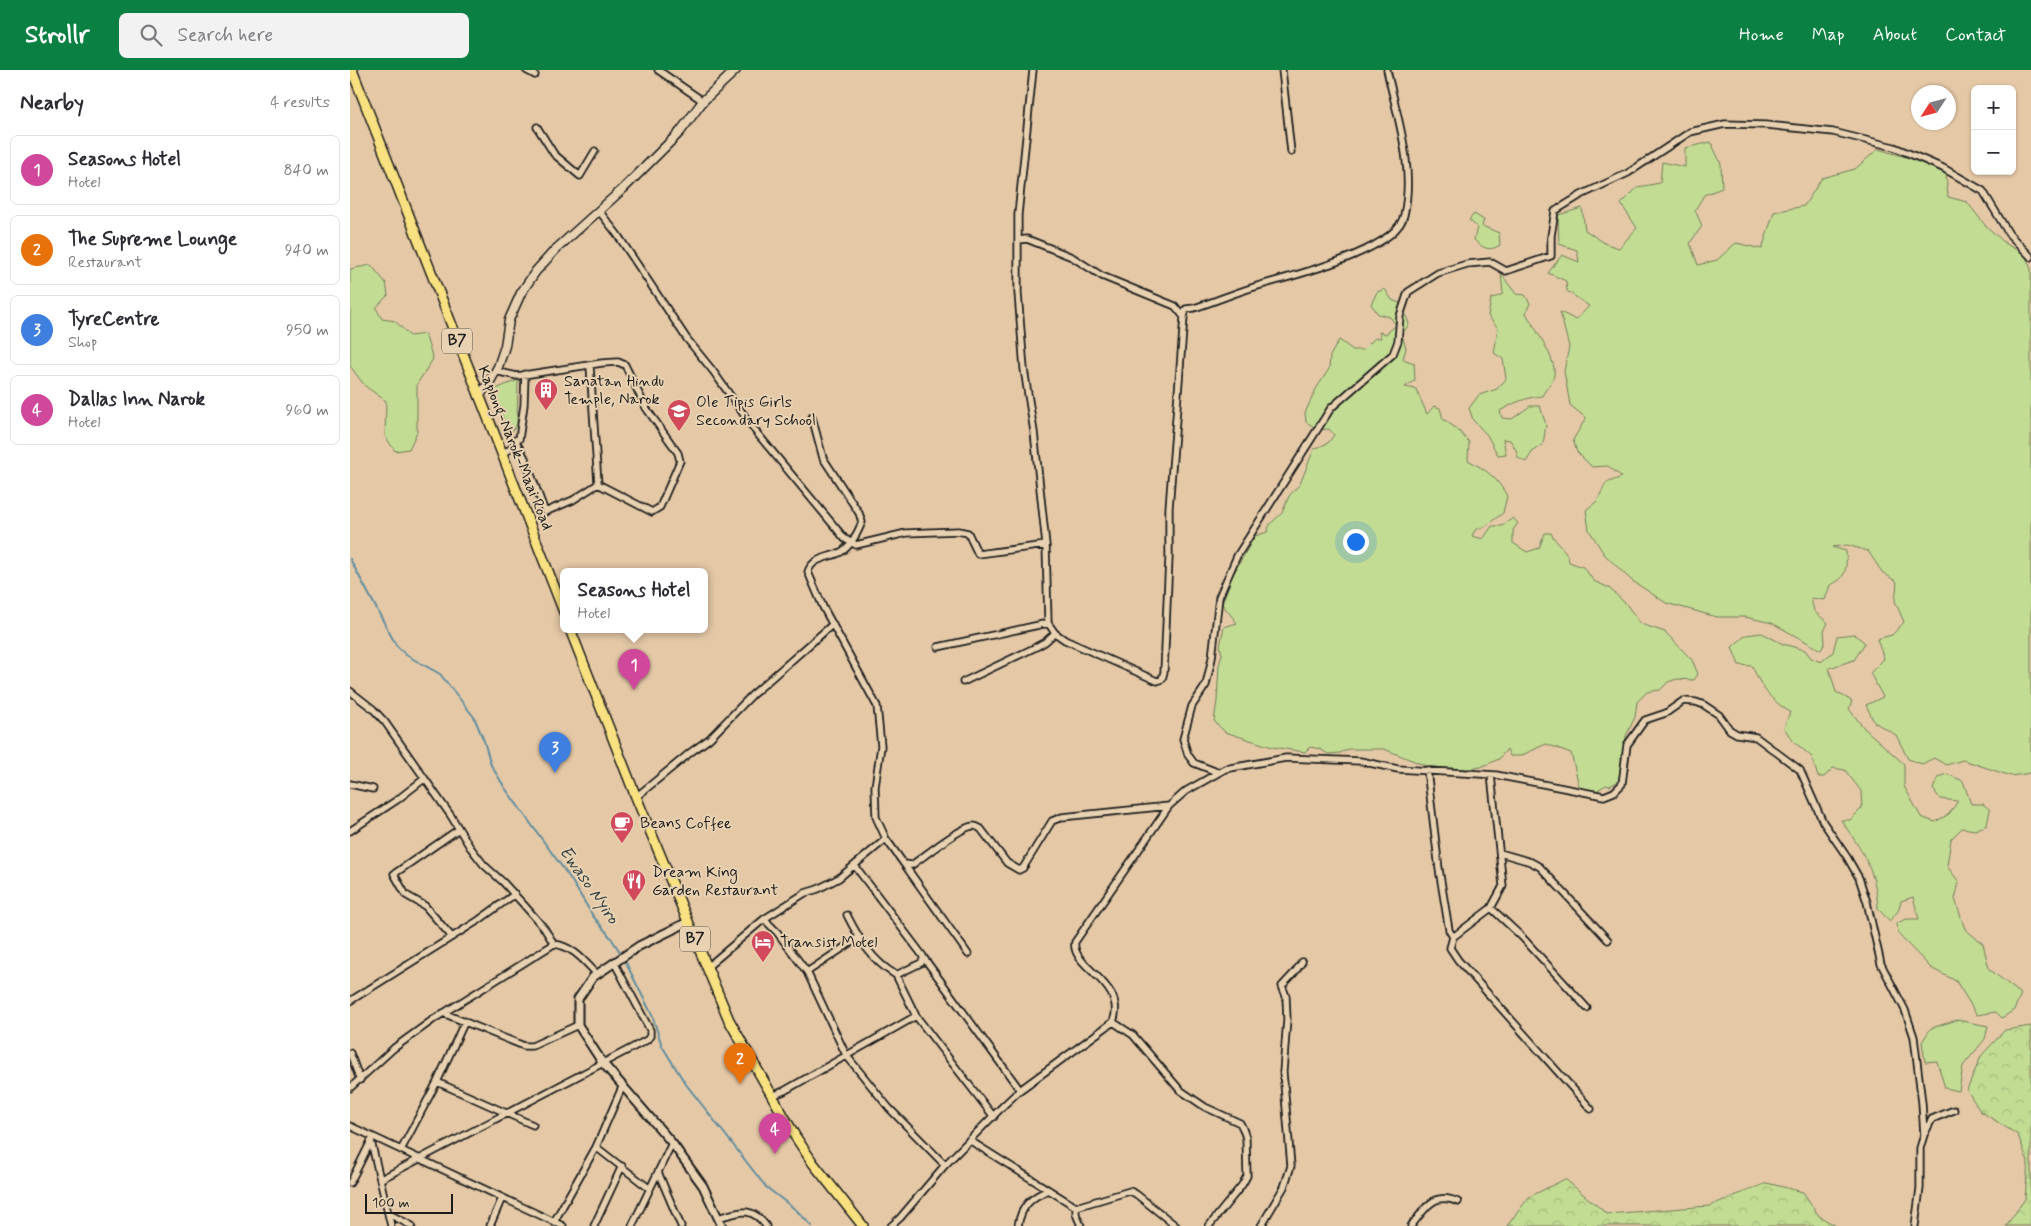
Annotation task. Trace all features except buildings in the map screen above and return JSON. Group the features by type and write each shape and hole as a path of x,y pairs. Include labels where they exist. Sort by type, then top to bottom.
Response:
{"highway":[{"name":"Kaplong-Narok-Maai Road","path":"352,70 560,602"},
{"name":"B7","path":"572,633 706,968 743,1048 813,1163 863,1226"}],"main road":[{"path":"479,396 495,371 505,346 509,320 524,286 555,250 599,211 680,132 704,101 736,70"}],"street":[{"path":"526,70 535,75"},
{"path":"658,70 704,101"},
{"path":"1033,70 1018,215 1018,292 1024,369 1034,432 1046,545 1048,623 1054,633 1065,640 1157,681 1163,677 1169,568 1169,508 1186,309 1329,264 1376,245 1392,234 1404,217 1408,168 1387,70"},
{"path":"1282,70 1291,152"},
{"path":"1217,772 1194,763 1188,755 1183,739 1192,706 1206,685 1212,658 1219,597 1237,556 1331,408 1393,354 1398,341 1400,316 1408,292 1438,273 1467,264 1490,262 1506,271 1551,256 1551,236 1555,211 1581,195 1628,173 1690,132 1725,124 1766,125 1833,132 1894,147 1943,168 1983,191 2009,234 2031,257"},
{"path":"537,127 554,154 580,176 595,151"},
{"path":"599,211 617,234 687,340 756,432 845,539 856,545 906,533 958,531 968,533 978,554 1046,545"},
{"path":"1019,240 1027,239 1072,257 1102,276 1176,306 1184,317"},
{"path":"495,371 518,376 602,363 618,362 625,365 646,408 680,457 680,462 660,507 652,512 598,484"},
{"path":"590,366 598,484"},
{"path":"502,453 513,448 515,440 519,439 525,374"},
{"path":"812,418 823,458 862,518 861,525 851,542 842,551 819,559 809,568 808,572 833,624 877,706 881,746 875,787 876,817 886,839 968,954"},
{"path":"515,440 525,458 545,512 573,500 598,484"},
{"path":"938,647 1048,623"},
{"path":"636,797 709,739 752,695 833,624"},
{"path":"963,682 1046,642 1054,633"},
{"path":"350,691 373,709 385,722 484,865 515,894 544,928 554,944 566,947 578,955 597,974"},
{"path":"891,1226 968,1140 1020,1090 1113,1022 1117,1008 1114,999 1100,978 1078,955 1074,942 1169,806 1186,791 1217,772 1286,758 1299,758 1319,761 1360,761 1398,769 1491,775 1535,781 1597,796 1610,794 1618,790 1622,784 1627,745 1645,720 1666,713 1683,701 1696,702 1708,708 1719,715 1730,730 1737,734 1756,737 1795,765 1804,777 1823,822 1859,878 1871,917 1881,964 1910,1023 1914,1037 1924,1135"},
{"path":"1427,770 1439,869 1449,930 1453,936"},
{"path":"1491,775 1503,886 1491,908 1453,936 1450,948 1458,960 1591,1109"},
{"path":"350,831 397,800 424,778"},
{"path":"350,784 373,789"},
{"path":"904,864 912,865 954,835 971,826 976,826 981,829 1007,863 1018,870 1023,868 1052,821 1062,817 1169,806"},
{"path":"452,937 426,906 406,895 394,874 459,829"},
{"path":"706,968 764,919 805,893 830,883 855,866 886,839"},
{"path":"1500,853 1531,862 1540,867 1608,940"},
{"path":"855,866 1020,1090"},
{"path":"350,1002 500,906 515,894"},
{"path":"1491,908 1522,937 1588,1008"},
{"path":"847,915 858,938 879,963 896,975 916,1016 994,1117"},
{"path":"764,919 777,932 807,972 846,1055 889,1108 945,1165"},
{"path":"688,922 638,946 597,974 589,982 578,999 578,1025 602,1062 672,1144 703,1186 722,1226"},
{"path":"807,972 858,938"},
{"path":"350,1088 394,1048 443,1013 554,944"},
{"path":"896,975 921,963 924,958"},
{"path":"381,1179 647,1040 650,1036 650,1030 638,1004 614,962"},
{"path":"1261,1226 1284,1187 1291,1166 1282,1072 1287,1019 1286,996 1282,986 1302,962"},
{"path":"443,1013 512,1043 529,1046 578,1025"},
{"path":"772,1096 916,1016"},
{"path":"401,1150 438,1082 465,1021"},
{"path":"1113,1022 1133,1036 1180,1090 1205,1107 1240,1123 1243,1129 1246,1138 1247,1176 1209,1226"},
{"path":"350,1052 360,1080"},
{"path":"438,1082 533,1125"},
{"path":"554,1222 596,1146 623,1085"},
{"path":"1915,1226 1920,1195 1920,1148 1924,1135 1932,1119 1954,1110"},
{"path":"350,1126 372,1140 401,1150 563,1226"},
{"path":"372,1140 391,1226"},
{"path":"350,1183 372,1140"},
{"path":"968,1140 1076,1207 1130,1191 1176,1226"},
{"path":"632,1226 672,1144"},
{"path":"596,1146 650,1189"},
{"path":"594,1226 622,1166"},
{"path":"658,1172 680,1226"},
{"path":"1018,1226 1020,1215 1026,1204 1039,1194 1049,1190"},
{"path":"490,1226 502,1198"},
{"path":"1411,1226 1423,1211 1439,1198 1448,1198 1458,1202"},
{"path":"1076,1207 1080,1226"},
{"path":"718,1218 747,1212 757,1215 766,1226"},
{"path":"389,1214 412,1226"}],"green space":[{"path":"1711,142 1721,164 1722,188 1704,195 1695,210 1702,226 1690,243 1698,265 1717,260 1736,243 1762,249 1774,212 1804,206 1822,178 1855,169 1878,149 1913,159 1946,174 1948,197 1967,202 1985,225 2005,243 2025,255 2031,269 2031,773 2011,776 1963,760 1946,765 1934,758 1922,764 1908,759 1896,735 1874,722 1866,705 1883,697 1870,673 1884,659 1877,639 1892,635 1904,622 1895,601 1897,582 1882,572 1868,551 1847,545 1832,547 1846,551 1846,567 1843,576 1830,585 1825,600 1811,598 1814,611 1828,623 1824,631 1825,643 1821,650 1772,623 1745,617 1717,617 1666,603 1631,580 1604,554 1589,530 1586,510 1597,501 1606,483 1622,477 1608,466 1592,467 1577,452 1573,440 1586,418 1570,405 1564,371 1569,347 1560,312 1576,320 1589,306 1567,291 1566,281 1548,273 1562,255 1579,262 1577,250 1559,244 1558,215 1582,208 1585,230 1606,244 1619,248 1637,228 1621,204 1638,187 1660,183 1662,162 1685,167 1685,148"},
{"path":"1474,214 1484,220 1482,226 1499,233 1500,245 1489,249 1474,240 1477,227 1469,220"},
{"path":"371,265 386,283 388,295 376,308 382,319 395,321 410,336 425,334 433,359 417,384 417,432 409,449 395,451 385,436 386,401 365,386 350,366 350,269"},
{"path":"1501,274 1516,294 1525,295 1530,303 1526,313 1549,352 1554,368 1551,383 1542,396 1520,401 1500,411 1502,418 1512,419 1530,406 1540,406 1546,425 1543,444 1533,451 1526,462 1518,458 1510,440 1503,439 1506,454 1498,455 1487,435 1473,420 1469,408 1479,395 1497,389 1506,379 1503,359 1494,353 1498,328 1488,316 1491,299 1503,294"},
{"path":"1385,289 1392,300 1402,304 1409,324 1402,335 1406,348 1403,359 1414,363 1415,380 1405,387 1416,389 1427,414 1434,406 1440,408 1443,419 1457,429 1469,442 1468,460 1490,475 1507,496 1503,513 1486,526 1475,530 1472,536 1483,539 1492,526 1502,526 1513,518 1518,523 1513,530 1513,543 1527,552 1539,548 1545,533 1551,533 1564,550 1569,562 1583,567 1594,581 1609,588 1626,604 1641,624 1665,632 1692,660 1698,674 1694,680 1677,679 1668,682 1660,690 1647,692 1637,702 1635,717 1626,736 1622,775 1618,781 1610,786 1606,785 1596,791 1580,790 1571,753 1546,744 1520,756 1510,756 1507,749 1499,759 1481,767 1467,769 1429,767 1384,749 1349,749 1340,753 1328,754 1320,749 1310,747 1305,752 1272,747 1225,732 1214,721 1219,665 1222,654 1220,646 1224,627 1237,623 1222,604 1232,576 1255,536 1267,532 1270,524 1282,513 1289,496 1300,484 1314,449 1328,443 1334,435 1329,429 1319,430 1306,422 1305,413 1316,389 1329,369 1330,356 1339,340 1353,350 1363,350 1375,338 1381,338 1379,332 1386,334 1396,325 1390,317 1378,314 1371,304 1377,292"},
{"path":"518,380 517,425 509,435 493,390"},
{"path":"1762,633 1783,644 1805,650 1811,658 1821,662 1833,652 1837,636 1854,634 1865,643 1854,660 1829,668 1836,692 1852,701 1849,709 1864,728 1904,764 1904,786 1921,817 1935,822 1949,814 1958,801 1940,799 1933,789 1938,777 1947,774 1963,781 1971,804 1983,804 1990,810 1987,825 1975,830 1962,828 1951,839 1947,866 1959,882 1955,899 1965,929 1983,944 1989,969 2021,994 2014,1010 2002,1018 1996,1012 1977,1015 1956,981 1931,968 1898,934 1897,923 1907,919 1919,919 1913,897 1901,901 1898,911 1890,921 1878,909 1877,895 1867,861 1841,820 1850,820 1862,808 1861,791 1845,770 1833,768 1824,777 1818,777 1812,757 1793,741 1784,728 1790,712 1767,692 1752,666 1739,665 1732,647 1746,635"},
{"path":"1957,1020 1988,1026 1985,1039 1963,1066 1959,1091 1945,1088 1937,1061 1925,1062 1922,1042 1931,1028"},
{"path":"2031,1026 2031,1226 2006,1226 2025,1199 2028,1162 2018,1135 1980,1111 1967,1090 1981,1056 2005,1030"},
{"path":"1565,1179 1607,1214 1709,1206 1767,1183 1803,1192 1819,1216 1836,1226 1507,1226 1529,1197"}],"waterway":[{"name":"Ewaso Nyiro","path":"350,559 396,645 406,655 440,674 474,717 491,765 505,788 570,878 593,916 622,955"},
{"name":"Ewaso Nyiro","path":"624,959 652,1015 662,1046 685,1083 766,1187 796,1210 812,1226"}],"place":[{"name":"Sanatan Hindu Temple, Narok","path":"546,411"},
{"name":"Ole Tipis Girls Secondary School","path":"679,432"},
{"name":"Seasons Hotel","path":"634,690"},
{"name":"TyreCentre","path":"555,773"},
{"name":"Beans Coffee","path":"622,844"},
{"name":"Dream King Garden Restaurant","path":"634,902"},
{"name":"Transist Motel","path":"763,963"},
{"name":"The Supreme Lounge","path":"740,1084"},
{"name":"Dallas Inn Narok","path":"775,1154"}]}
